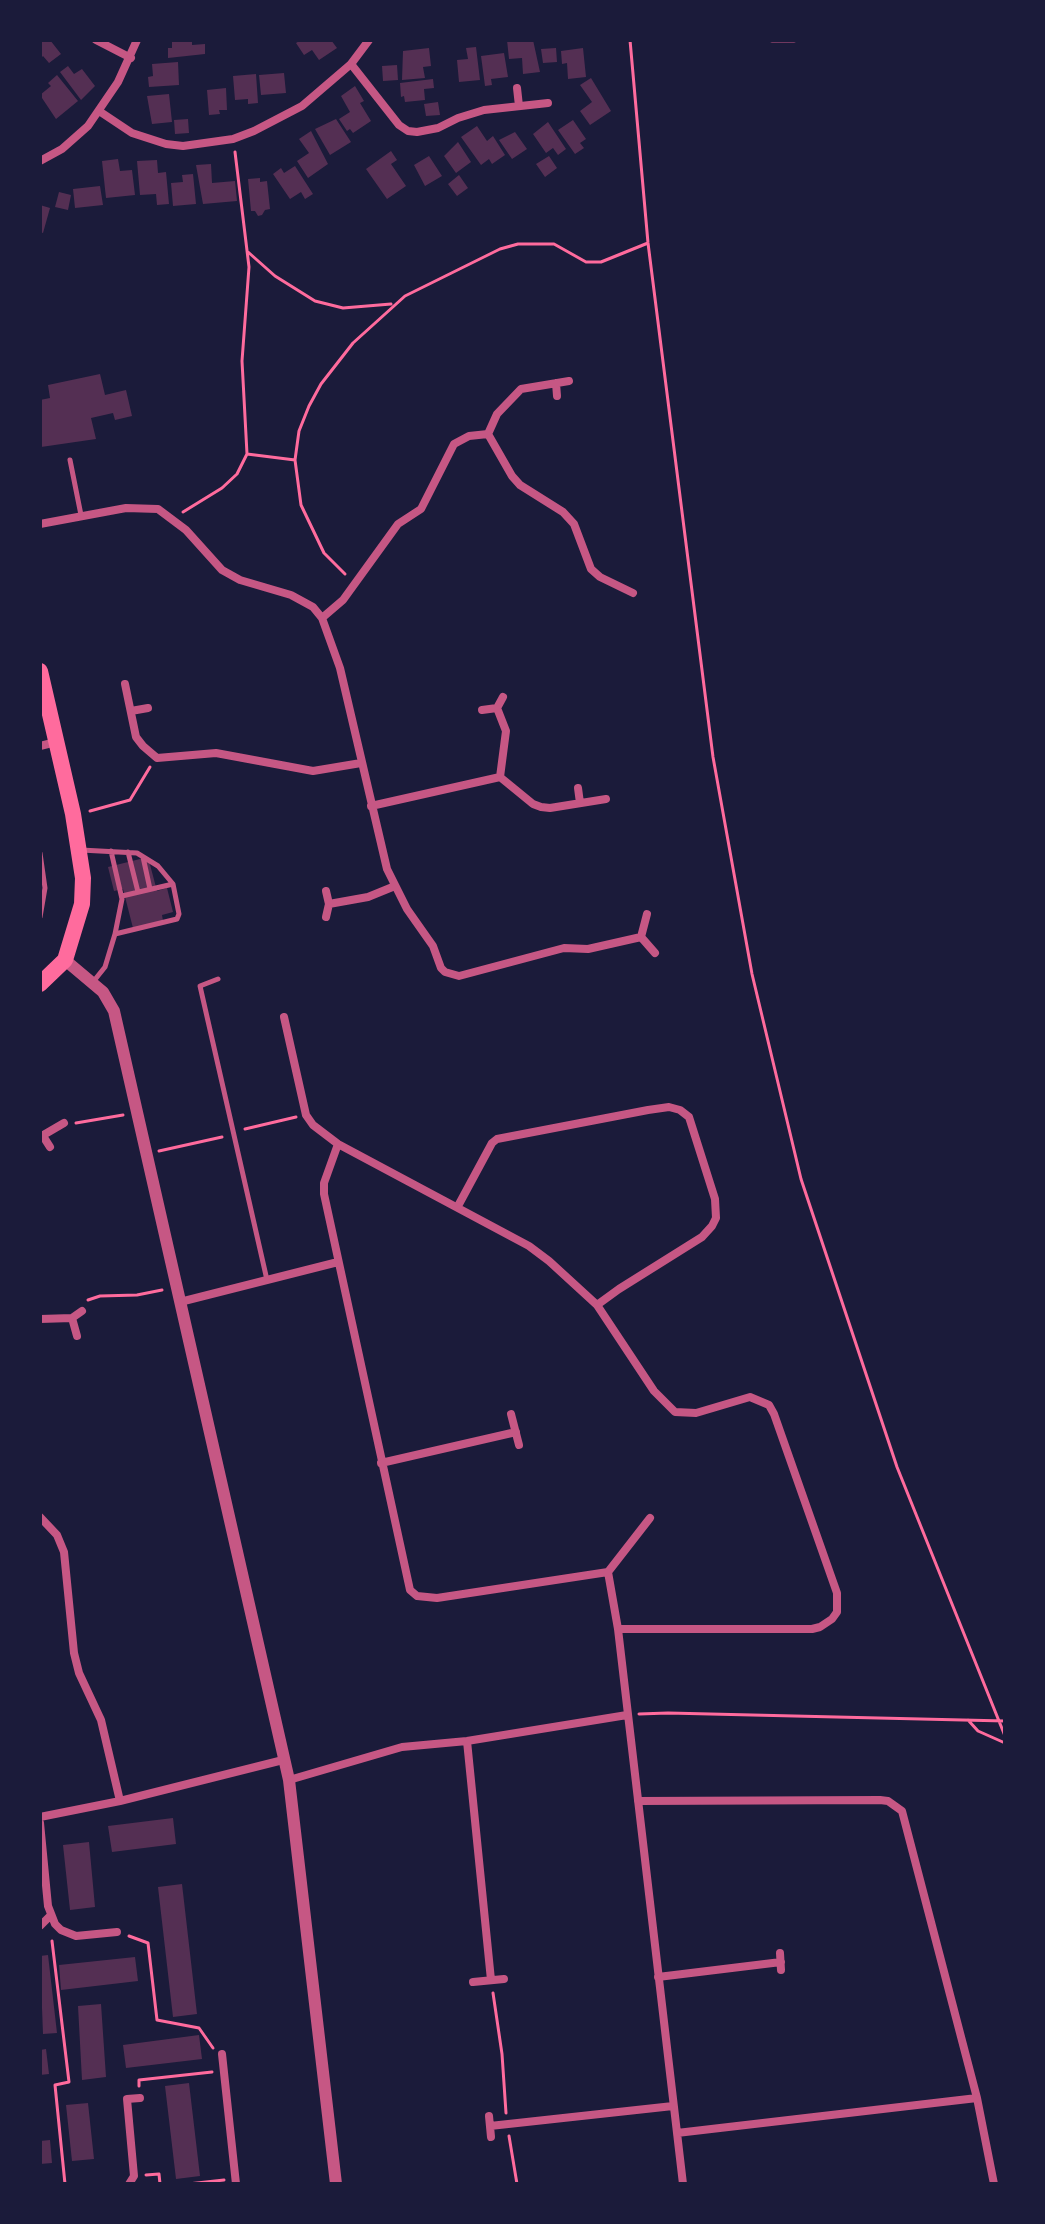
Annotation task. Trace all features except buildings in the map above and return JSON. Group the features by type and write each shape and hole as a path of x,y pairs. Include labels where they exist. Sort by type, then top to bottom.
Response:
{"main road":[{"path":"40,671 48,744 73,814 83,878 82,904 65,960 40,984"}],"street":[{"path":"96,40 131,58"},
{"path":"40,161 69,143 99,111 131,58 137,40"},
{"path":"99,111 132,133 166,144 183,146 233,139 302,106 351,64 369,40"},
{"path":"351,64 399,125 408,131 427,131 471,112 548,103"},
{"path":"517,88 519,106"},
{"path":"488,434 497,414 521,389 569,381"},
{"path":"556,383 557,396"},
{"path":"488,434 520,485 563,512 574,524 591,569 633,593"},
{"path":"322,618 343,600 398,524 421,509 454,444 469,436 488,434"},
{"path":"40,524 81,515 145,507 158,509 173,518 222,570 240,580 304,601 322,618 340,668 381,852 395,886 433,946 441,968 451,975 474,973 564,948 588,949 641,937"},
{"path":"601,593 608,581"},
{"path":"125,684 136,737 157,758 216,753 313,771 361,763"},
{"path":"500,777 506,731 497,708 503,697"},
{"path":"131,711 148,708"},
{"path":"482,710 497,708"},
{"path":"371,806 500,777"},
{"path":"500,777 541,807 606,799"},
{"path":"578,788 580,803"},
{"path":"329,904 368,897 395,886"},
{"path":"326,891 329,904 326,917"},
{"path":"641,937 647,914"},
{"path":"641,937 655,953"},
{"path":"65,960 103,992 114,1011 289,1780 336,2184"},
{"path":"284,1017 306,1115 313,1125 338,1144 458,1206 529,1246 549,1261 597,1305 654,1391 675,1412 696,1413 750,1397 769,1405 837,1593 837,1612 827,1624 812,1629 618,1629"},
{"path":"458,1206 497,1139 648,1110 669,1107 680,1110 689,1117 715,1199 716,1218 702,1237 597,1305"},
{"path":"50,1147 41,1136 64,1123"},
{"path":"338,1144 324,1183 324,1194 410,1590 417,1596 437,1598 608,1572 650,1518"},
{"path":"180,1302 338,1262"},
{"path":"40,1319 72,1318 82,1311"},
{"path":"72,1318 77,1336"},
{"path":"511,1414 519,1445"},
{"path":"381,1463 516,1432"},
{"path":"40,1517 57,1535 64,1552 74,1653 79,1673 101,1720 120,1801"},
{"path":"608,1572 618,1629 683,2184"},
{"path":"289,1780 402,1747 467,1741 627,1715"},
{"path":"467,1741 491,1980"},
{"path":"40,1817 120,1801 283,1760"},
{"path":"638,1801 880,1800 895,1805 905,1818 977,2098 994,2184"},
{"path":"40,1823 51,1915 57,1926 76,1936 117,1932"},
{"path":"40,1926 51,1915"},
{"path":"658,1977 781,1962"},
{"path":"473,1982 504,1979"},
{"path":"222,2057 236,2182"},
{"path":"132,2180 127,2099 140,2098"},
{"path":"677,2133 977,2098"},
{"path":"490,2126 673,2106"},
{"path":"489,2116 491,2137"}],"lane":[{"path":"772,40 794,40"},
{"path":"70,460 81,515"},
{"path":"80,850 128,852 142,856 158,866 173,884 179,914 177,919 115,934"},
{"path":"93,983 105,967 122,896 111,851"},
{"path":"128,852 138,892"},
{"path":"40,853 45,888 40,917"},
{"path":"142,856 150,889"},
{"path":"122,896 173,884"},
{"path":"218,979 200,986 267,1280"}],"path":[{"path":"630,40 648,243 713,757 759,1003 801,1179 897,1467 1005,1736"},
{"path":"173,518 222,488 237,474 247,454 242,361 249,267 233,139"},
{"path":"356,582 335,567 317,541 301,505 295,460 299,431 321,384 353,343 393,304 484,256 518,244 554,244 586,262 601,262 648,243"},
{"path":"248,252 275,276 315,301 343,308 393,304"},
{"path":"247,454 295,460"},
{"path":"73,814 121,805 130,800 157,758"},
{"path":"64,1123 137,1112"},
{"path":"146,1154 306,1115"},
{"path":"82,1311 88,1300 100,1296 146,1294 177,1287"},
{"path":"627,1715 668,1713 1005,1721"},
{"path":"967,1719 978,1731 1005,1743"},
{"path":"57,1926 51,1932 69,2082 55,2085 65,2184"},
{"path":"117,1932 148,1943 157,2020 199,2028 222,2057"},
{"path":"491,1980 517,2184"},
{"path":"140,2098 139,2080 224,2071"},
{"path":"132,2180 159,2174 160,2184"},
{"path":"188,2184 236,2182"}]}
